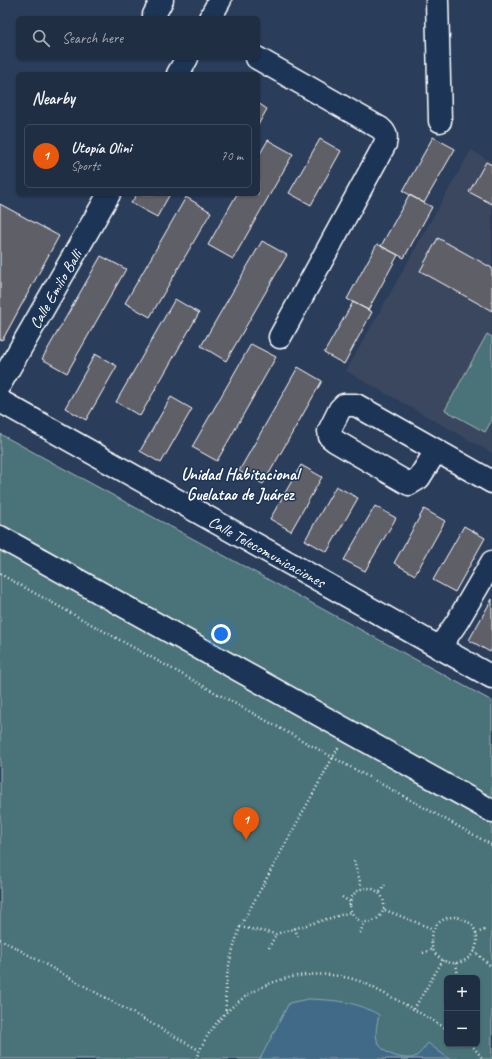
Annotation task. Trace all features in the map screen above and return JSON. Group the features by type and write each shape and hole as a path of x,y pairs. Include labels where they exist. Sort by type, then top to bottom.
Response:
{"street":[{"path":"211,16 220,0"},
{"path":"437,0 440,121"},
{"path":"179,72 186,60"},
{"path":"260,60 380,128 385,132 387,138 280,337"},
{"name":"Calle Emilio Balli","path":"0,384 108,196"},
{"name":"Calle Telecomunicaciones","path":"0,401 492,677"},
{"path":"436,451 419,478 409,484 335,441 330,437 329,431 340,409 344,405 356,405 492,482"},
{"path":"0,537 492,811"},
{"path":"439,648 457,622 492,562"}],"path":[{"path":"0,574 492,845"},
{"path":"226,1010 224,987 230,958 240,927 348,732"},
{"path":"354,861 362,888"},
{"path":"380,892 385,885"},
{"path":"362,888 371,888 380,892 385,901 385,910 380,918 373,922 364,923 356,919 351,912 350,902 354,894 362,888"},
{"path":"342,897 350,902"},
{"path":"385,910 433,929"},
{"path":"240,927 276,934 351,912"},
{"path":"450,917 460,917 470,922 476,933 478,942 474,952 468,958 456,963 443,960 433,949 430,938 433,929 440,921 450,917"},
{"path":"360,933 364,923"},
{"path":"295,928 298,938"},
{"path":"476,933 485,930"},
{"path":"269,948 276,934"},
{"path":"0,939 199,1050"},
{"path":"423,954 433,949"},
{"path":"474,952 492,968"},
{"path":"414,1009 443,960"},
{"path":"456,963 458,975"},
{"path":"196,1059 199,1050 226,1010 261,987 279,979 314,975 343,976 358,980 414,1009 444,1027"},
{"path":"473,1047 483,1059"}],"shaded area":[{"path":"471,150 492,162 492,453 346,371"},
{"path":"308,999 345,1002 370,1010 379,1015 376,1037 379,1045 386,1052 396,1056 412,1058 419,1054 428,1043 449,1059 260,1059 289,1003"}],"green space":[{"path":"487,334 492,337 492,420 485,432 445,410"},
{"path":"0,434 492,701 492,1059 0,1059"}],"building":[{"path":"260,104 267,109 260,121"},
{"path":"433,137 455,149 424,203 403,191"},
{"path":"320,139 341,151 311,205 289,193"},
{"path":"268,140 293,154 233,259 208,245 236,196 260,196 260,154"},
{"path":"486,162 492,165 492,204 469,192"},
{"path":"409,195 432,207 404,258 381,246"},
{"path":"136,196 169,196 157,217 131,203"},
{"path":"186,197 211,212 150,317 125,303"},
{"path":"0,204 59,236 3,339 0,340"},
{"path":"438,238 492,268 492,311 420,271"},
{"path":"262,241 287,255 226,361 201,346"},
{"path":"377,244 398,255 368,310 347,299"},
{"path":"101,256 126,269 67,373 42,359"},
{"path":"175,299 199,313 140,416 116,402"},
{"path":"353,302 372,312 344,364 324,353"},
{"path":"251,344 276,357 217,461 192,447"},
{"path":"95,354 117,366 86,420 65,408"},
{"path":"298,367 322,381 263,484 239,471"},
{"path":"171,397 192,409 161,463 140,451"},
{"path":"301,465 322,477 291,531 270,519"},
{"path":"336,486 358,498 327,552 305,540"},
{"path":"375,506 396,518 365,571 344,560"},
{"path":"424,509 445,521 415,575 394,563"},
{"path":"464,526 485,538 455,592 433,580"},
{"path":"492,599 492,648 490,652 469,640"}],"place":[{"name":"Utopía Olini","path":"246,840"}],"district":[{"name":"Unidad Habitacional Guelatao de Juárez","path":"240,484"}]}
